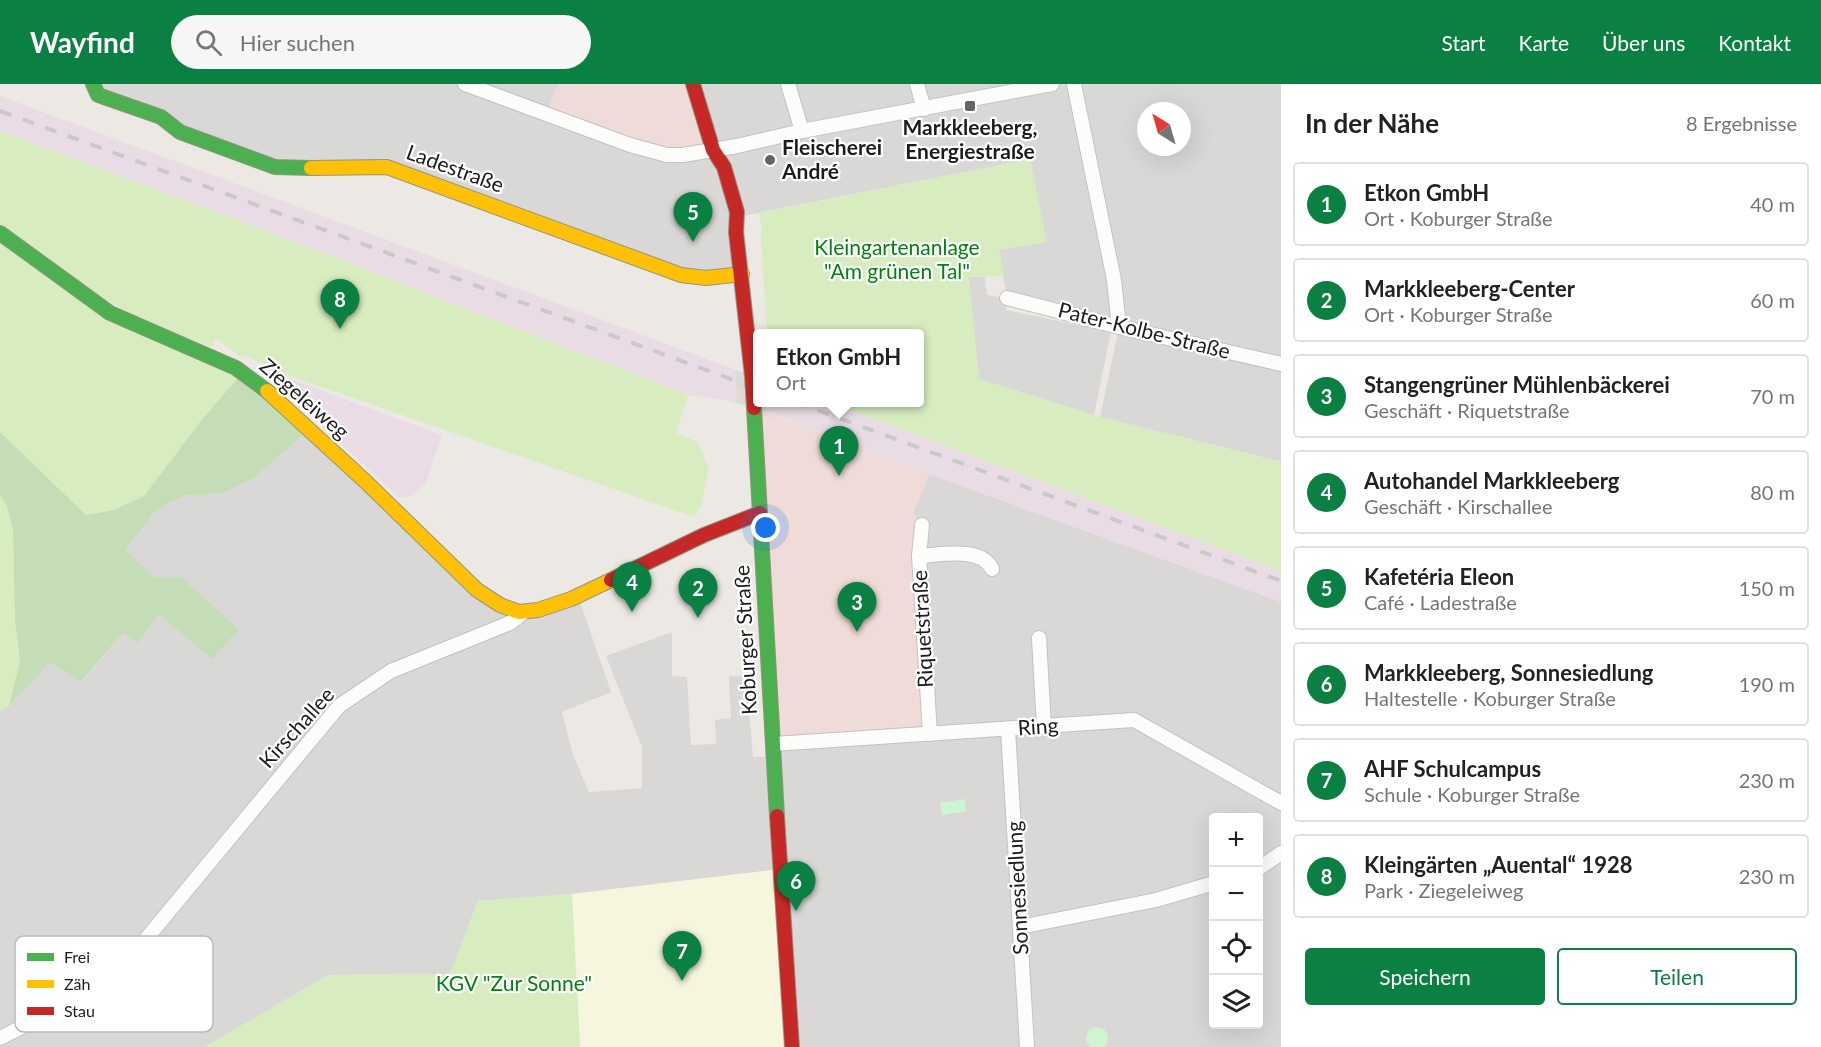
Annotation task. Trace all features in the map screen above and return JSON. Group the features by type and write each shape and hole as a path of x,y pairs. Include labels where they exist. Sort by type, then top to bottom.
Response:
{"main road":[{"name":"Ladestraße","path":"93,84 98,95 161,117 180,132 274,167 332,169 387,166 681,274 706,278 742,274"},
{"name":"Koburger Straße","path":"693,84 713,150 713,171 718,190 727,219 736,232 753,392"},
{"name":"Ziegeleiweg","path":"0,234 110,312 137,326 236,368 260,384 365,481 477,590 504,607 524,612"},
{"name":"Koburger Straße","path":"754,407 792,1047"},
{"name":"Kirschallee","path":"524,612 542,609 578,596 727,524 760,513"}],"street":[{"path":"465,84 651,152 667,155 684,155 713,150 1052,84"},
{"path":"788,84 802,131"},
{"path":"917,84 924,109"},
{"path":"1074,84 1114,280 1119,327"},
{"name":"Pater-Kolbe-Straße","path":"1007,298 1119,327 1281,364"},
{"name":"Riquetstraße","path":"922,525 919,556 930,734"},
{"path":"919,556 962,552 981,558 990,564 992,569"},
{"name":"Kirschallee","path":"148,936 339,706 391,671 510,623 524,612"},
{"path":"1039,639 1044,727"},
{"name":"Ring","path":"773,744 1134,720 1281,803"},
{"name":"Sonnesiedlung","path":"1008,729 1027,1047"},
{"path":"1261,867 1281,853"},
{"path":"1020,927 1156,900 1209,884"},
{"name":"Kirschallee","path":"0,1038 15,1030"}],"shaded area":[{"path":"93,84 1281,84 1281,462 1100,417 1119,327 1007,298 999,250 1030,159 737,217 742,274 706,278 387,167 275,167"},
{"path":"558,84 693,84 713,150 683,155 546,114"},
{"path":"0,96 753,376 753,407 842,407 1281,571 1281,602 929,474 767,412 726,400 688,395 0,131"},
{"path":"968,277 985,277 987,295 1007,298 1006,310 1111,332 1094,415 979,379"},
{"path":"282,376 442,435 426,482 411,496 400,498 288,395"},
{"path":"754,408 929,474 913,513 922,525 930,734 773,744"},
{"path":"309,430 504,607 578,596 611,692 562,712 573,755 589,792 642,788 642,747 606,656 672,632 672,676 687,677 691,745 716,744 715,720 731,718 729,676 746,676 753,757 773,757 913,513 929,474 1281,602 1281,1047 792,1047 781,869 572,894 478,901 450,974 328,975 205,1047 0,1047 0,711 9,706 50,661 82,682 123,633 159,615 213,658 156,578 124,550 158,508 187,495 221,494 254,478"},
{"path":"781,869 792,1047 580,1047 572,894"}],"green space":[{"path":"0,131 259,228 688,395 676,433 698,442 709,469 701,505 694,517 282,373 245,356 240,357 216,338 212,347 138,319 77,281 0,225"},
{"name":"Kleingartenanlage \"Am grünen Tal\"","path":"1030,159 1047,242 999,250 1004,276 969,277 979,379 1104,418 1281,462 1281,571 842,407 924,407 924,329 767,329 762,228 759,213"},
{"path":"0,233 110,313 242,373 200,422 144,496 114,510 86,515 0,432"},
{"path":"242,373 309,430 254,478 221,494 187,495 158,508 125,550 156,578 181,577 239,629 213,659 159,615 137,643 123,633 81,682 50,662 9,706 20,661 15,619 13,530 7,507 0,494 0,432 86,515 114,510 144,496 200,422"},
{"path":"0,494 7,507 13,530 15,619 20,661 9,706 0,711"},
{"path":"965,799 966,811 942,815 940,803"},
{"name":"KGV \"Zur Sonne\"","path":"572,894 580,1047 205,1047 328,975 450,974 478,901"},
{"path":"1097,1027 1105,1030 1107,1034 1105,1046 1093,1048 1089,1046 1086,1038 1089,1030"}],"pier":[{"path":"735,370 753,376 753,407 766,407 767,412 737,403"}],"railway":[{"path":"0,111 753,387"},
{"path":"809,407 1281,581"}],"traffic: fast":[{"path":"93,84 98,95 161,117 180,132 275,167 311,168"},
{"path":"0,233 110,313 236,368 267,391"},
{"path":"754,408 777,816"}],"traffic: slow":[{"path":"311,168 387,167 681,275 706,278 742,274"},
{"path":"267,391 365,481 477,590 500,605 519,612 538,610 571,599 611,580"}],"traffic: jam":[{"path":"693,84 713,150 724,167 737,212 736,232 752,376"},
{"path":"752,376 753,392"},
{"path":"611,580 704,535 760,513"},
{"path":"777,816 792,1047"}],"place":[{"name":"Markkleeberg, Energiestraße","path":"970,106"},
{"name":"Fleischerei André","path":"770,160"},
{"name":"Kafetéria Eleon","path":"693,242"},
{"name":"Kleingärten „Auental“ 1928","path":"340,329"},
{"name":"Etkon GmbH","path":"839,476"},
{"name":"Autohandel Markkleeberg","path":"632,612"},
{"name":"Markkleeberg-Center","path":"698,618"},
{"name":"Stangengrüner Mühlenbäckerei","path":"857,632"},
{"name":"Markkleeberg, Sonnesiedlung","path":"796,911"},
{"name":"AHF Schulcampus","path":"682,981"}]}
